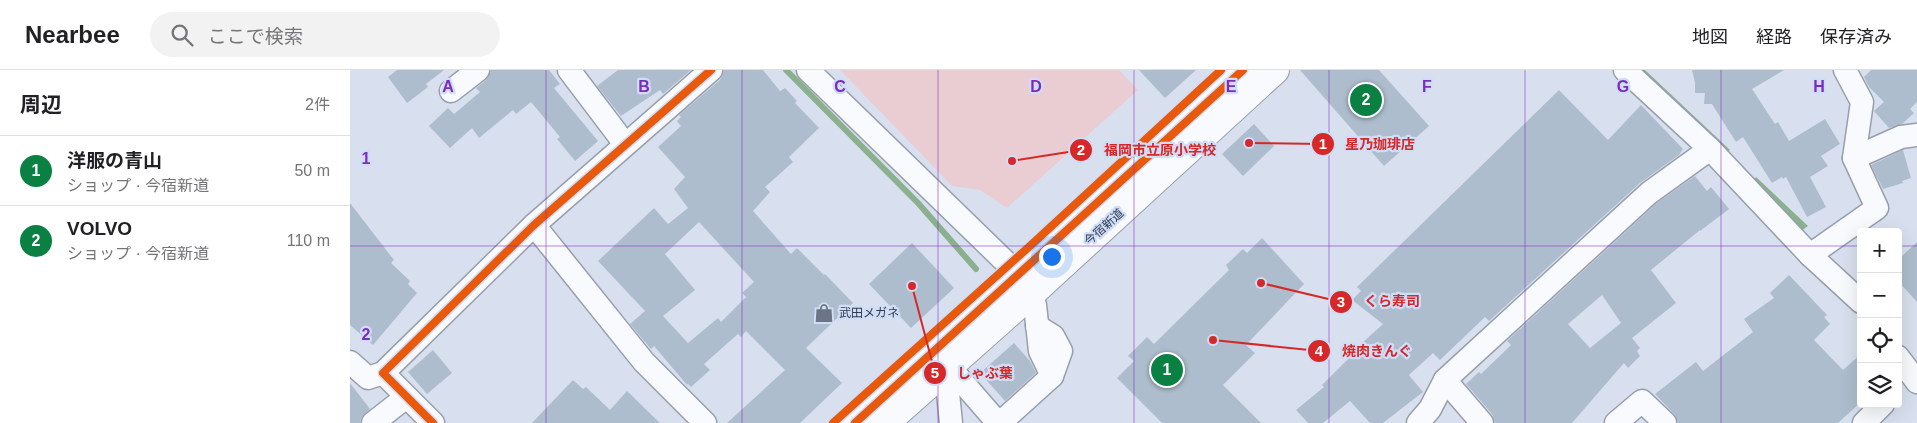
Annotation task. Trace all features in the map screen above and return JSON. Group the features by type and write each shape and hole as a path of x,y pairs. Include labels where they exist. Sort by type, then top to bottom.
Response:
{"highway":[{"name":"今宿新道","path":"886,423 1018,274 1243,70"},
{"name":"今宿新道","path":"855,423 942,359 1275,70"}],"street":[{"path":"451,91 478,70"},
{"path":"569,70 625,144"},
{"path":"350,362 368,378 383,373 534,225 711,70"},
{"path":"808,70 1018,274"},
{"path":"1625,70 1710,149 1810,255 1857,298"},
{"path":"1810,255 1877,208 1854,158 1862,102 1845,70"},
{"path":"1854,158 1901,137 1917,135"},
{"path":"1418,423 1430,409 1445,380 1650,193 1710,149"},
{"path":"534,225 644,362 705,423"},
{"path":"942,359 999,423 1052,376 1040,351 1036,316"},
{"path":"942,359 951,423"},
{"path":"383,373 405,398 433,423"},
{"path":"1445,380 1482,423"},
{"path":"373,423 405,398"},
{"path":"1616,423 1642,401 1665,423"},
{"path":"1864,423 1880,408"}],"shaded area":[{"path":"840,70 1119,70 1138,90 1007,208 980,190 952,186"},
{"path":"1634,70 1645,70 1730,150 1725,153"},
{"path":"1756,177 1808,226 1801,231 1752,182"}],"building":[{"path":"397,70 444,70 426,84 428,87 407,103 388,77"},
{"path":"491,70 549,70 560,84 554,88 598,141 575,161 557,139 560,137 531,102 516,114 513,110 479,138 472,128 450,148 429,126 448,108 454,114 480,92 476,88 486,80"},
{"path":"618,70 691,70 663,94 660,90 621,116 597,86"},
{"path":"724,70 763,70 780,91 785,88 797,101 795,103 819,128 789,157 793,162 765,187 770,192 753,211 791,254 797,248 853,303 806,348 842,383 800,423 727,423 785,370 746,331 741,337 738,334 704,364 710,370 691,387 687,385 654,346 651,349 630,324 645,311 598,261 654,208 668,224 688,208 674,189 685,177 658,147 681,126 677,121 681,117 679,115 720,80","holes":["699,222 754,282 742,293 746,297 721,322 718,318 688,343 663,316 695,290 665,254"]},
{"path":"1139,70 1196,70 1165,98"},
{"path":"1300,70 1379,70 1429,126 1384,166"},
{"path":"1692,70 1784,70 1752,89 1775,124 1778,122 1789,141 1825,119 1840,144 1821,156 1828,166 1810,177 1826,207 1807,217 1786,177 1783,179 1782,177 1772,183 1743,137 1736,142 1712,104 1704,104 1705,93 1695,93"},
{"path":"1871,70 1917,70 1917,102 1910,109 1914,113 1902,124 1889,128 1874,111 1884,102 1869,87 1864,77"},
{"path":"1559,90 1608,140 1641,105 1683,149 1679,155 1640,183 1489,321 1485,317 1440,360 1433,353 1409,375 1423,392 1383,423 1370,423 1350,401 1323,423 1308,423 1296,410 1324,387 1322,385 1352,355 1350,354 1383,324 1352,300 1361,291 1357,287"},
{"path":"1254,124 1274,146 1243,176 1222,154"},
{"path":"1903,150 1911,178 1902,181 1903,183 1883,189 1871,165"},
{"path":"1695,176 1707,191 1711,187 1729,209 1651,270 1676,303 1632,338 1640,348 1637,351 1640,356 1628,368 1624,363 1572,423 1495,423 1492,414 1466,384 1479,372 1481,374 1511,345 1507,341 1657,203","holes":["1602,295 1621,323 1590,348 1568,324"]},
{"path":"350,203 394,260 391,263 410,281 408,284 417,293 373,345 350,325"},
{"path":"1262,238 1304,284 1246,345 1255,353 1223,385 1261,423 1162,423 1117,378 1134,361 1128,356 1147,337 1154,344 1229,270 1226,265 1243,249 1247,253"},
{"path":"1917,242 1917,302 1902,285 1902,256"},
{"path":"912,243 954,288 911,328 869,284"},
{"path":"1789,275 1827,315 1824,317 1830,324 1814,340 1843,370 1857,358 1857,406 1838,423 1678,423 1674,414 1655,394 1696,362 1703,371 1753,332 1744,319 1774,298 1770,293"},
{"path":"1014,343 1030,361 1036,373 1005,401 980,373"},
{"path":"433,350 452,373 427,394 408,372"},
{"path":"573,380 583,389 586,387 610,410 627,391 660,423 532,423"},
{"path":"350,383 370,409 361,418 360,423 350,423"}],"waterway":[{"path":"786,70 918,203 976,269"}],"cycle path":[{"path":"433,423 383,373 534,225 711,70"},
{"path":"833,423 1031,245 1221,70"},
{"path":"855,423 1243,70"}],"place":[{"name":"VOLVO","path":"1366,100"},
{"name":"星乃珈琲店","path":"1249,143"},
{"name":"福岡市立原小学校","path":"1012,161"},
{"name":"くら寿司","path":"1261,283"},
{"name":"しゃぶ葉","path":"912,286"},
{"name":"武田メガネ","path":"824,313"},
{"name":"焼肉きんぐ","path":"1213,340"},
{"name":"洋服の青山","path":"1167,370"}]}
